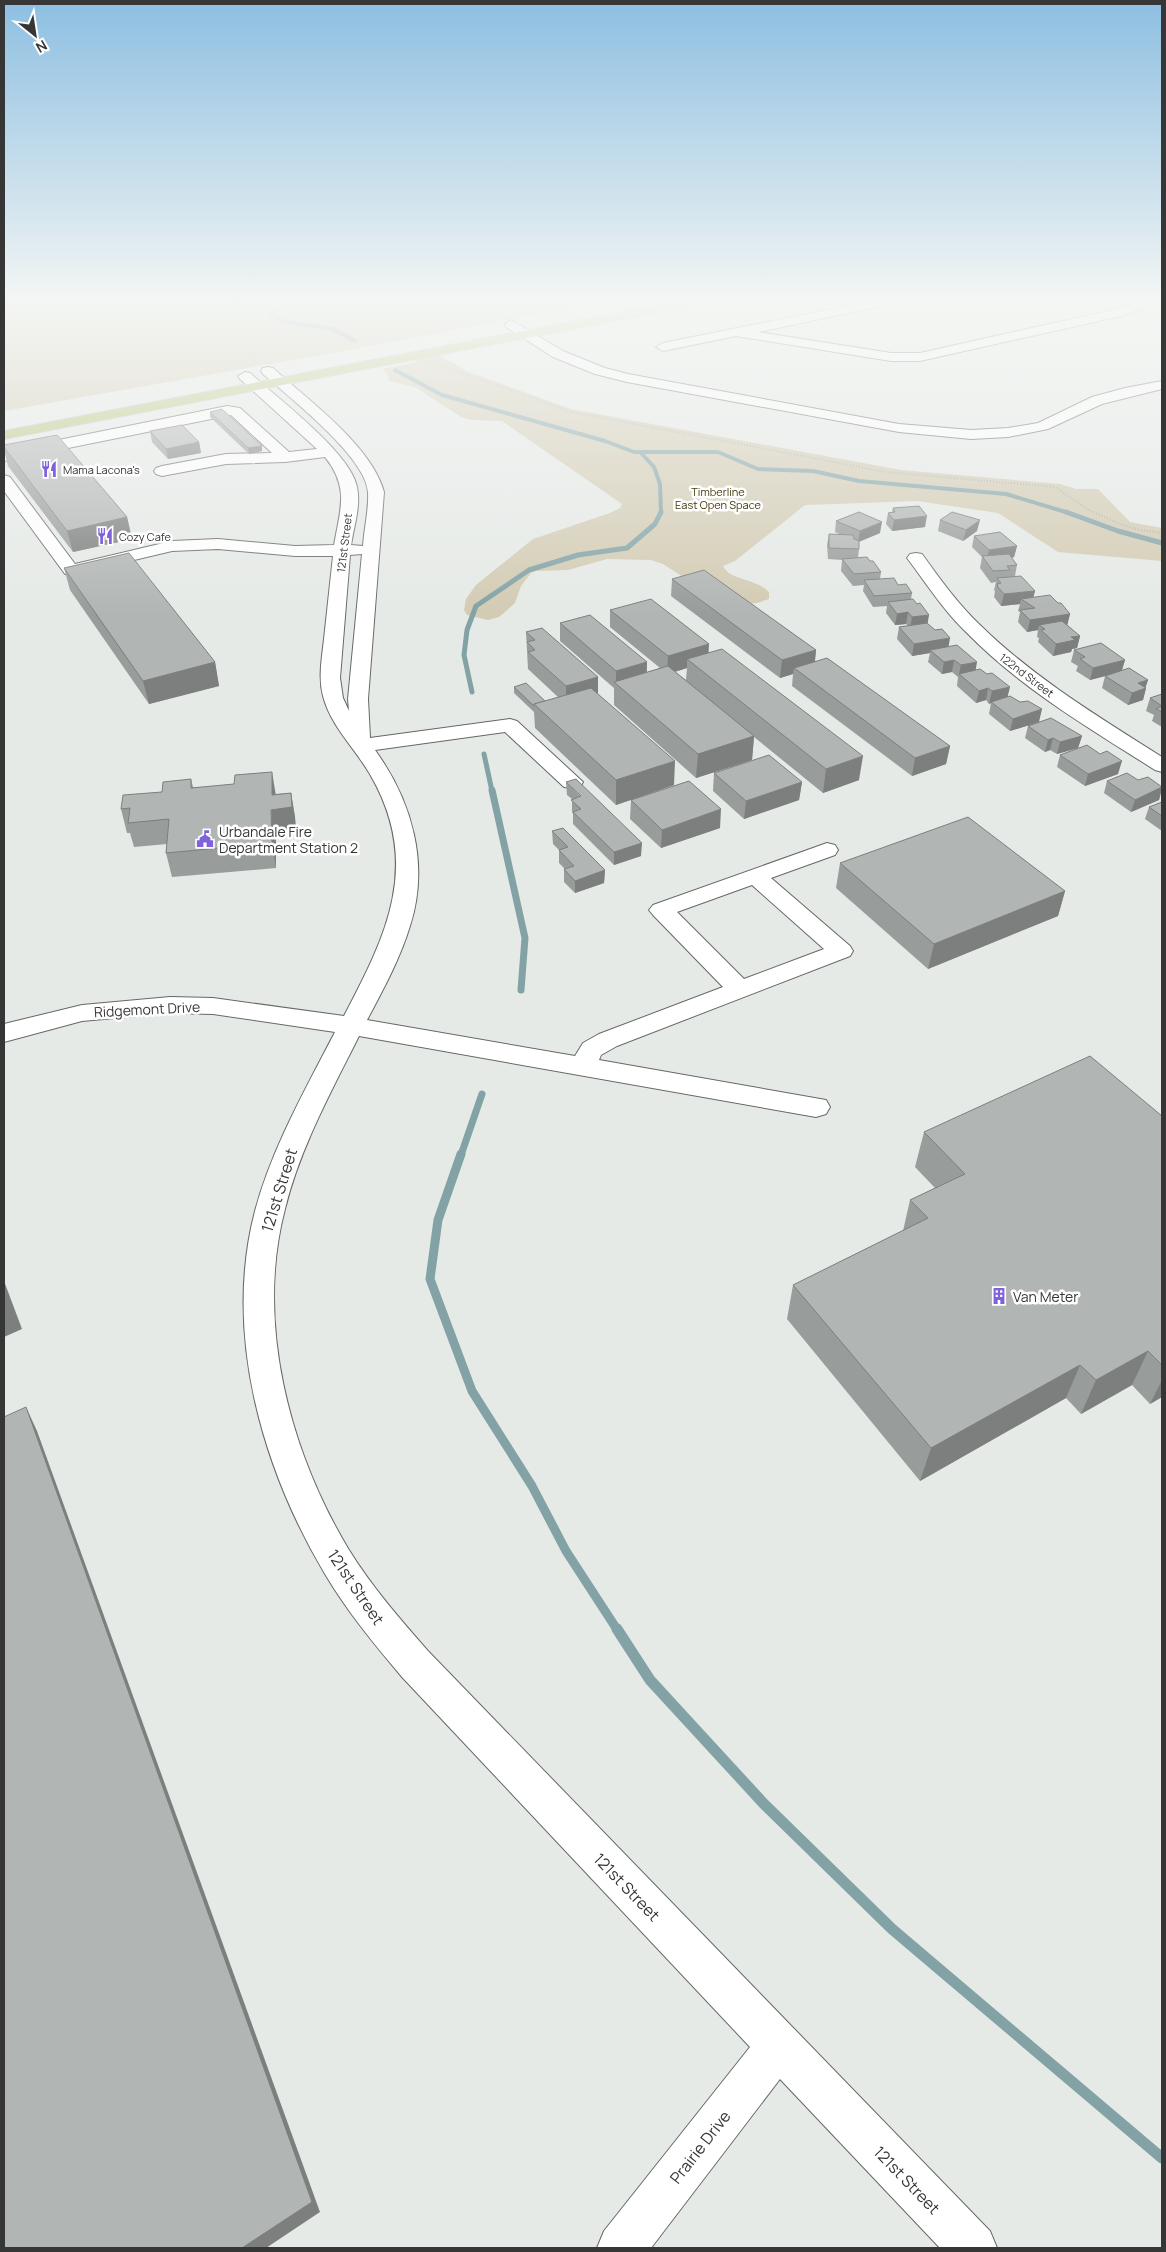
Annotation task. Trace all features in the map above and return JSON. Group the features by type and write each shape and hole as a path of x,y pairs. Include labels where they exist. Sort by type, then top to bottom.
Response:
{"main road":[{"path":"4,423 109,405"},
{"path":"4,435 149,405"}],"street":[{"name":"121st Street","path":"277,405 329,452 347,478 350,494 342,550 330,680 336,706 384,779 397,806 406,835 408,867 405,901 396,932 382,966 304,1119 285,1162 264,1239 260,1269 260,1310 265,1371 280,1435 304,1498 337,1562 380,1624 427,1678 973,2248"},
{"name":"121st Street","path":"306,405 362,458 372,475 376,492 358,699 360,745"},
{"path":"774,405 899,428 963,435 1026,430 1059,420 1090,405"},
{"path":"4,456 125,430 232,410 284,457"},
{"path":"111,414 125,430"},
{"path":"162,471 226,459 284,457 329,452"},
{"path":"4,480 71,570 172,546 218,544 295,551 370,550"},
{"name":"122nd Street","path":"916,558 973,629 999,654 1068,705 1162,766"},
{"path":"360,745 432,737 460,731 510,725 572,782"},
{"path":"740,989 661,910 827,850"},
{"path":"582,1066 592,1049 608,1040 840,951 756,877"},
{"name":"Ridgemont Drive","path":"4,1033 82,1013 170,1005 212,1006 254,1010 351,1026 816,1107"},
{"name":"Prairie Drive","path":"621,2248 779,2045"}],"path":[{"path":"551,405 571,412 886,472 1055,487 1090,510 1120,524 1140,530 1162,533"}],"green space":[{"path":"4,405 37,405 4,411"},
{"name":"Timberline East Open Space","path":"443,405 560,405 571,409 901,470 1060,484 1076,489 1098,489 1130,522 1162,528 1162,561 1058,552 998,513 917,501 805,505 735,561 723,566 731,574 764,587 769,592 769,599 748,604 683,577 663,564 651,560 607,559 568,570 536,571 531,573 521,586 515,603 499,617 488,620 467,615 464,610 466,599 476,585 533,539 610,513 620,508 622,504 502,421 471,420 461,417"}],"building":[{"path":"222,409 262,446 248,448 210,412"},
{"path":"182,425 199,442 166,449 150,431"},
{"path":"57,435 127,517 67,531 4,447 4,445"},
{"path":"919,506 927,516 894,520 888,513 895,512 893,508"},
{"path":"859,512 882,522 860,531 836,521"},
{"path":"952,512 980,520 966,530 940,520"},
{"path":"1000,532 1017,546 989,550 974,536"},
{"path":"829,534 853,535 854,539 859,541 859,549 829,548"},
{"path":"129,553 215,662 143,681 64,568"},
{"path":"1009,554 1017,565 1007,566 1010,570 993,571 982,556"},
{"path":"867,557 870,561 873,561 881,572 854,574 842,559"},
{"path":"704,570 816,650 782,660 672,579"},
{"path":"1021,576 1035,591 1004,594 997,586 997,584 1001,583 997,578"},
{"path":"894,578 898,585 906,584 912,593 874,596 864,580"},
{"path":"1050,595 1058,603 1061,603 1070,614 1030,620 1020,610 1035,608 1021,599"},
{"path":"651,599 709,644 668,656 610,610"},
{"path":"913,599 917,604 920,603 929,615 912,617 908,612 897,614 888,602"},
{"path":"590,615 647,662 616,671 560,623"},
{"path":"1062,621 1080,636 1071,637 1075,640 1056,644 1041,630 1045,629 1039,625"},
{"path":"927,623 935,630 942,629 950,638 914,644 899,627"},
{"path":"542,628 598,677 566,686 528,652 535,650 527,642 535,640 526,632"},
{"path":"1101,643 1125,660 1093,668 1080,659 1085,657 1074,650"},
{"path":"957,645 977,662 961,665 954,660 944,662 930,650"},
{"path":"722,649 863,756 826,769 687,659"},
{"path":"827,658 950,746 915,758 794,668"},
{"path":"668,666 754,736 698,754 614,682"},
{"path":"1129,668 1148,680 1138,683 1146,688 1132,693 1105,676"},
{"path":"980,669 987,674 992,673 1010,687 992,691 988,688 979,691 959,674"},
{"path":"526,683 545,701 534,704 534,706 514,687"},
{"path":"591,688 675,761 616,780 534,704"},
{"path":"1162,694 1162,706 1150,698"},
{"path":"1010,696 1020,702 1028,701 1042,709 1013,719 991,702"},
{"path":"1162,706 1162,712 1156,709"},
{"path":"1051,718 1082,736 1060,742 1053,738 1048,740 1028,726"},
{"path":"1087,745 1100,754 1107,751 1122,761 1088,774 1060,755"},
{"path":"769,755 802,782 746,801 714,773"},
{"path":"272,772 272,795 291,793 292,807 271,810 272,843 166,853 169,819 128,823 130,808 121,809 123,795 162,792 163,782 191,779 191,788 234,784 235,775"},
{"path":"1127,773 1138,780 1148,777 1162,787 1135,800 1107,781"},
{"path":"576,779 642,843 614,852 573,812 581,809 571,800 581,796 566,782"},
{"path":"689,781 721,809 662,830 631,800"},
{"path":"1162,802 1162,816 1149,807"},
{"path":"968,817 1065,891 934,944 840,863"},
{"path":"563,828 605,870 575,881 564,869 574,866 559,850 568,847 552,831"},
{"name":"Van Meter","path":"1090,1056 1162,1116 1162,1365 1148,1351 1096,1380 1080,1365 931,1448 793,1285 928,1218 910,1200 965,1174 924,1132"},
{"path":"26,1407 312,2202 242,2248 4,2248 4,1417"}],"waterway":[{"path":"478,405 605,441 634,452 718,452 758,469 813,471 859,481 1006,494 1067,513"},
{"path":"642,454 654,467 660,484 661,512"},
{"path":"472,692 464,655 467,630 476,606 529,570 578,555 627,548 655,524 661,512"},
{"path":"1067,513 1118,531 1162,543"},
{"path":"484,754 492,791"},
{"path":"492,790 525,938 521,990"},
{"path":"461,1155 482,1094"},
{"path":"461,1154 438,1220 430,1279 472,1391 532,1486 566,1551 618,1631"},
{"path":"617,1629 650,1680 764,1804 892,1929 1162,2158"}],"place":[{"name":"Mama Lacona's","path":"49,469"},
{"name":"Cozy Cafe","path":"105,536"},
{"name":"Urbandale Fire Department Station 2","path":"205,839"},
{"name":"Van Meter","path":"999,1296"}]}
